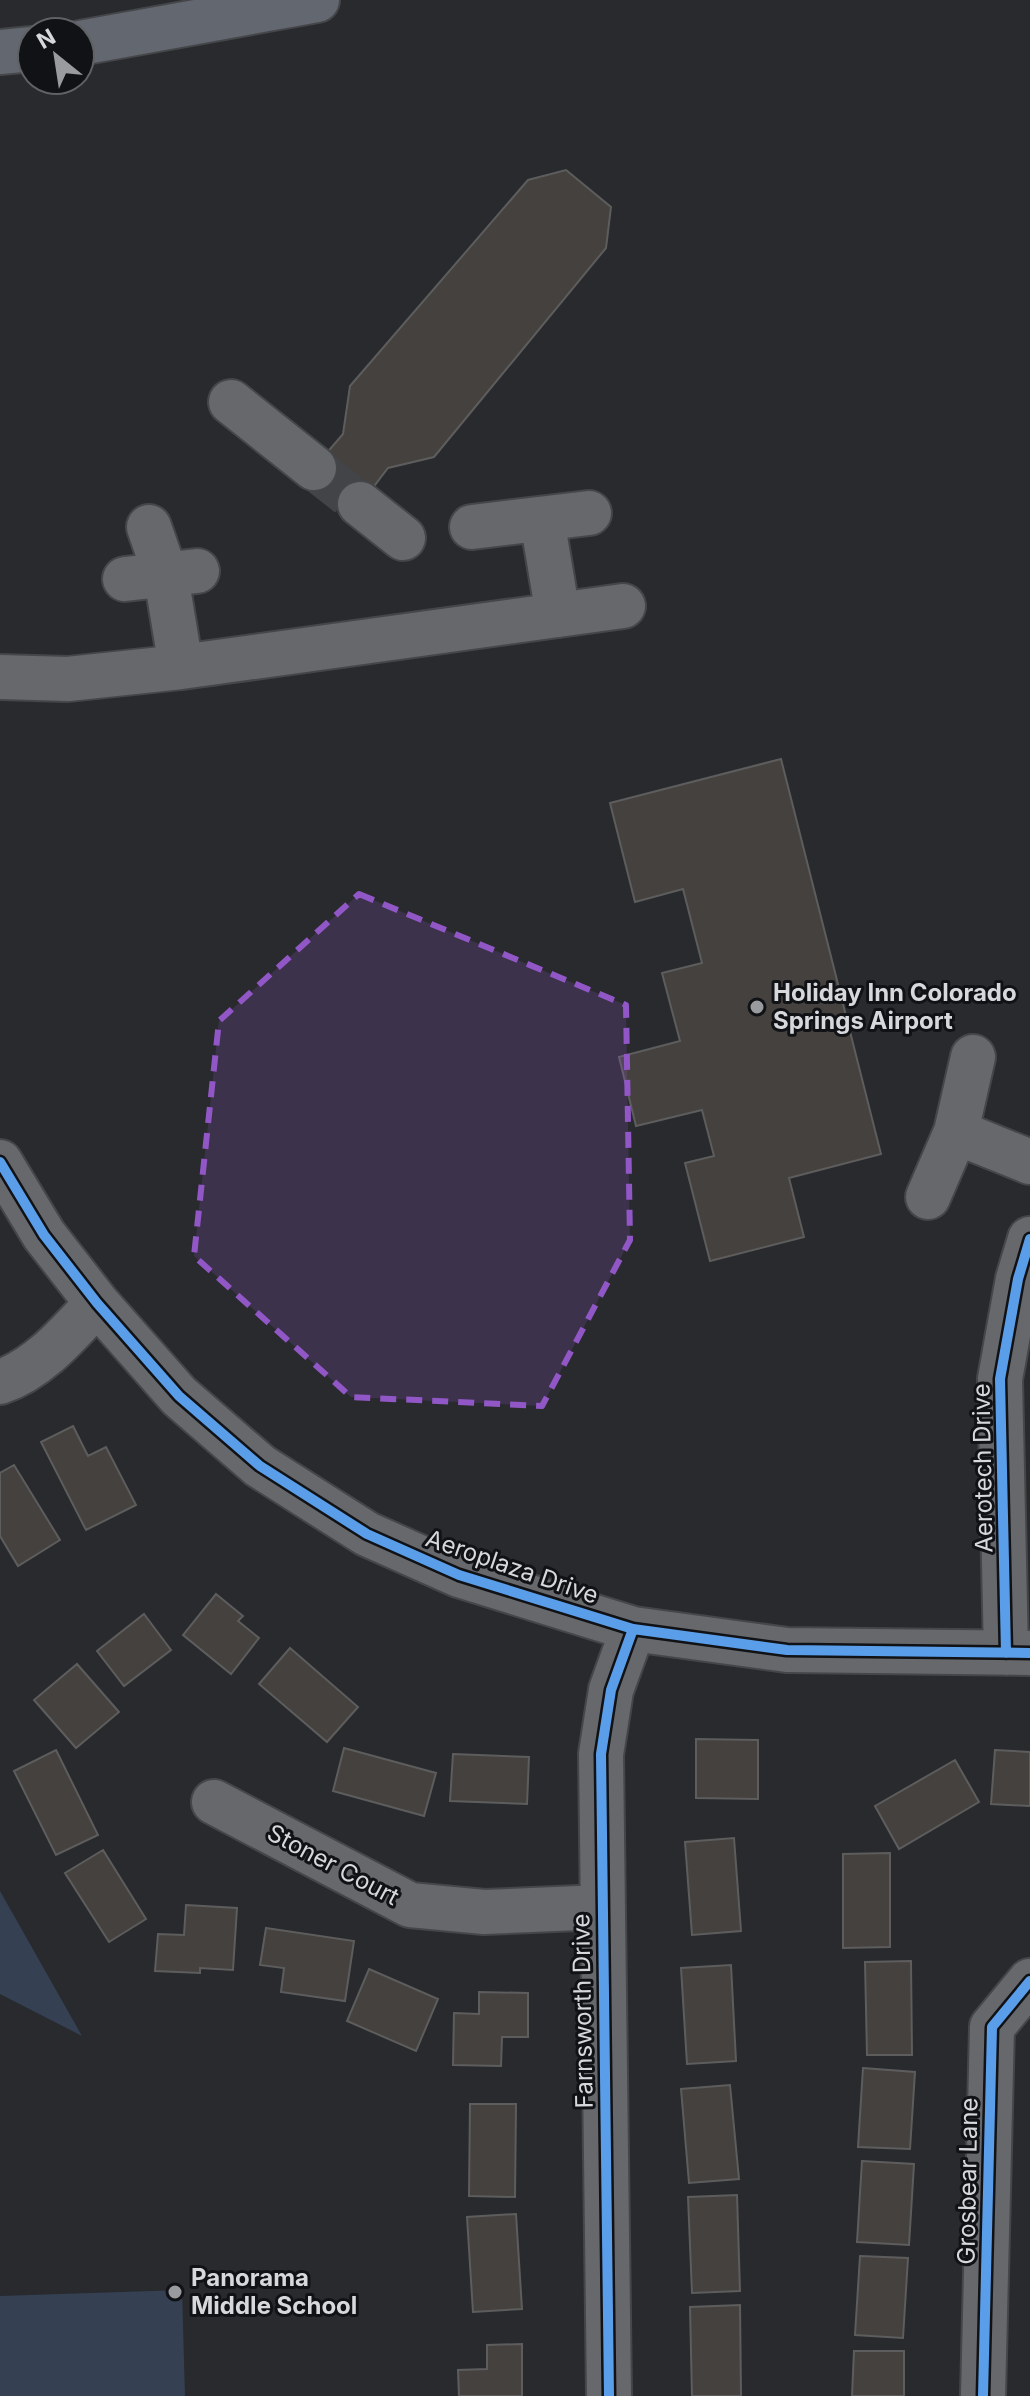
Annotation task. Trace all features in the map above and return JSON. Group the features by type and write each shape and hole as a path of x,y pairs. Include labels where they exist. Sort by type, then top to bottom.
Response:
{"highway":[{"path":"96,40 317,0"}],"street":[{"path":"231,402 314,468"},
{"path":"360,504 403,538"},
{"path":"472,527 589,513"},
{"path":"542,519 558,615"},
{"path":"149,527 163,575 181,667"},
{"path":"0,677 68,679 181,667 623,606"},
{"path":"928,1197 956,1132 973,1057"},
{"path":"956,1132 1030,1162"},
{"name":"Aeroplaza Drive","path":"0,1162 44,1235 97,1303 179,1396 260,1466 367,1534 459,1575 633,1629 787,1650 1018,1653"},
{"name":"Aerotech Drive","path":"1018,1653 1000,1379 1018,1279 1030,1239"},
{"path":"0,1382 53,1350 97,1303"},
{"name":"Farnsworth Drive","path":"609,2396 601,1754 611,1690 633,1629"},
{"name":"Stoner Court","path":"214,1802 410,1905 484,1912 602,1907"},
{"name":"Grosbear Lane","path":"983,2396 992,2027 1030,1981"}],"highlighted area":[{"path":"359,894 626,1005 630,1240 542,1406 351,1397 194,1256 219,1021"}],"shaded area":[{"path":"0,1891 82,2036 0,1994"},
{"path":"182,2290 185,2396 0,2396 0,2296"}],"building":[{"path":"566,170 611,207 606,248 434,457 388,468 353,514 306,477 343,434 350,386 528,180"},
{"name":"Holiday Inn Colorado Springs Airport","path":"781,759 881,1154 789,1178 804,1237 710,1261 685,1163 714,1156 702,1110 636,1126 619,1057 680,1041 662,973 702,963 683,889 635,902 610,803"},
{"path":"73,1426 88,1456 106,1447 136,1505 86,1530 41,1442"},
{"path":"14,1465 60,1540 18,1566 0,1536 0,1473"},
{"path":"216,1594 243,1616 238,1621 259,1638 231,1674 183,1635"},
{"path":"144,1614 171,1650 124,1686 97,1651"},
{"path":"290,1648 358,1707 327,1742 259,1684"},
{"path":"77,1664 119,1712 76,1748 34,1700"},
{"path":"696,1739 758,1740 758,1799 696,1798"},
{"path":"344,1748 436,1773 424,1816 333,1791"},
{"path":"56,1750 98,1835 56,1855 14,1771"},
{"path":"995,1750 1030,1752 1030,1806 991,1804"},
{"path":"453,1754 529,1757 527,1804 450,1801"},
{"path":"955,1760 979,1802 899,1849 875,1806"},
{"path":"734,1838 741,1931 692,1935 685,1842"},
{"path":"103,1850 146,1919 109,1942 65,1873"},
{"path":"890,1853 890,1947 843,1948 843,1854"},
{"path":"186,1905 237,1908 233,1970 200,1968 200,1973 155,1971 158,1934 184,1935"},
{"path":"266,1928 354,1941 345,2001 281,1992 284,1968 260,1965"},
{"path":"911,1961 912,2055 867,2055 865,1962"},
{"path":"731,1965 736,2061 687,2064 681,1968"},
{"path":"369,1969 438,1999 416,2051 347,2021"},
{"path":"479,1992 528,1993 528,2037 502,2037 501,2066 453,2065 454,2013 479,2014"},
{"path":"863,2068 915,2072 910,2149 858,2147"},
{"path":"730,2085 739,2179 689,2183 681,2089"},
{"path":"470,2104 516,2104 515,2197 469,2196"},
{"path":"862,2161 914,2164 909,2245 857,2242"},
{"path":"737,2195 740,2291 692,2293 688,2197"},
{"path":"516,2214 522,2309 473,2312 467,2217"},
{"path":"860,2256 908,2258 903,2338 855,2335"},
{"path":"740,2305 741,2396 692,2396 690,2307"},
{"path":"522,2344 522,2396 459,2396 458,2370 487,2369 487,2345"},
{"path":"854,2351 904,2351 904,2396 852,2396"}],"tunnel":[{"path":"314,468 360,504"}],"cycle path":[{"path":"0,1162 44,1235 97,1303 179,1396 260,1466 367,1534 459,1575 633,1629 787,1650 1030,1653"},
{"path":"1006,1653 1000,1379 1018,1279 1030,1239"},
{"path":"609,2396 601,1754 611,1690 633,1629"},
{"path":"983,2396 992,2027 1030,1981"}],"place":[{"name":"Holiday Inn Colorado Springs Airport","path":"757,1007"},
{"name":"Panorama Middle School","path":"175,2292"}]}
